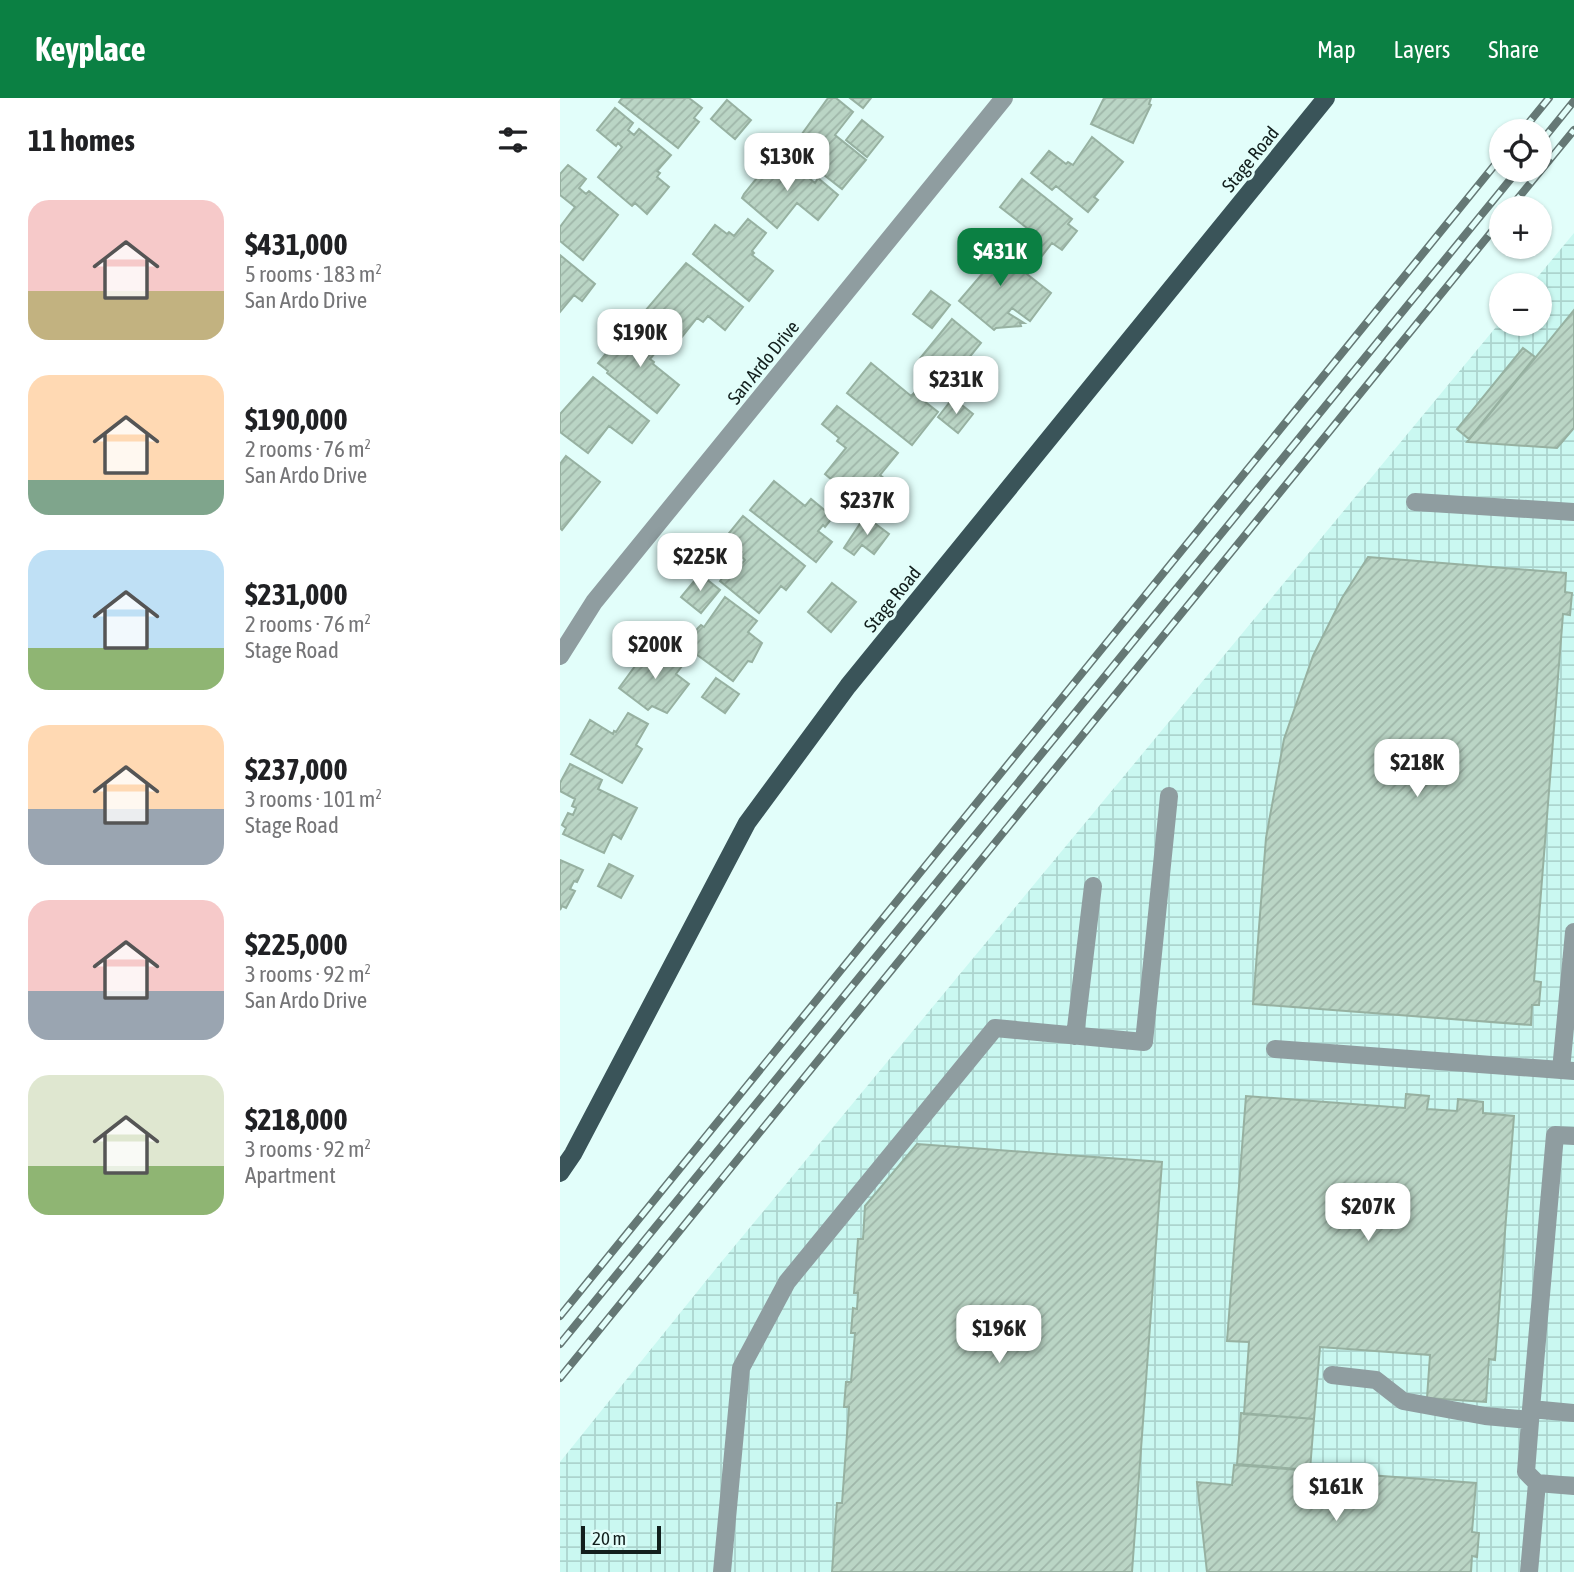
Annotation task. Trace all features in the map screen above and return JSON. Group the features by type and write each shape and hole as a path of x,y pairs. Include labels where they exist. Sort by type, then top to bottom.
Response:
{"main road":[{"name":"Stage Road","path":"560,1173 567,1150 747,823 848,686 1326,98"}],"street":[{"name":"San Ardo Drive","path":"560,656 603,591 1004,98"},
{"path":"1415,502 1574,512"},
{"path":"722,1572 741,1368 787,1282 995,1028 1144,1042 1169,796"},
{"path":"1074,1036 1093,886"},
{"path":"1275,1049 1568,1071 1574,932"},
{"path":"1574,1136 1555,1135 1526,1472 1536,1483 1574,1486"},
{"path":"1332,1375 1376,1380 1403,1401 1485,1416 1574,1413"},
{"path":"1530,1572 1536,1483"}],"shaded area":[{"path":"1574,233 1574,1572 560,1572 560,1462 718,1266 1489,335 1552,336 1552,273 1541,273"}],"building":[{"path":"622,98 689,98 702,108 694,118 699,122 678,148 619,102"},
{"path":"828,98 836,98 853,112 835,135 866,160 842,189 791,149"},
{"path":"850,98 871,98 863,108"},
{"path":"1104,98 1151,98 1151,105 1133,143 1091,124"},
{"path":"727,100 751,120 735,139 711,119"},
{"path":"615,108 633,123 628,130 634,135 639,129 671,155 657,171 660,173 657,177 669,187 647,214 635,203 632,206 598,177 622,147 618,143 616,146 597,130"},
{"path":"862,120 883,137 867,157 846,140"},
{"path":"1092,137 1123,162 1094,197 1098,200 1088,212 1056,186 1052,190 1031,173 1049,151 1066,164 1068,162 1073,165"},
{"path":"781,155 815,183 818,178 838,195 818,220 797,203 777,228 742,198 769,163 772,166"},
{"path":"568,165 586,179 579,188 586,194 589,191 618,215 583,260 560,241 560,227 575,207 560,195 560,174"},
{"path":"1022,179 1072,219 1068,224 1077,231 1062,250 1052,243 1034,266 1017,251 1032,232 1000,207"},
{"path":"748,219 766,233 752,251 752,255 773,271 749,301 693,254 715,225 734,236"},
{"path":"976,234 1051,293 1030,321 1012,308 1008,313 1024,323 1020,323 1021,326 994,330 959,301 983,273 959,256"},
{"path":"560,255 595,284 582,301 574,295 560,312"},
{"path":"686,263 743,307 725,330 708,316 703,322 697,318 681,338 645,311"},
{"path":"931,291 950,305 932,328 913,314"},
{"path":"1574,310 1574,428 1557,448 1467,442"},
{"path":"952,319 981,343 946,386 917,362"},
{"path":"644,325 665,341 650,359 679,385 657,413 598,363 617,340 621,342 626,337 631,341"},
{"path":"1523,348 1535,357 1469,439 1457,429"},
{"path":"871,363 911,396 914,393 938,412 912,445 847,393"},
{"path":"593,377 649,421 632,443 609,426 588,453 560,432 560,414"},
{"path":"953,398 973,414 958,433 938,417"},
{"path":"837,406 898,453 880,475 891,484 876,502 863,492 856,500 825,474 846,448 837,441 839,438 822,424"},
{"path":"566,456 600,482 562,530 560,464"},
{"path":"774,481 805,506 811,499 833,517 818,531 832,542 816,562 750,510"},
{"path":"743,516 805,566 786,590 781,586 759,613 720,581 732,566 736,570 745,560 740,555 742,552 725,538"},
{"path":"865,516 889,534 874,554 862,545 854,555 844,548"},
{"path":"1368,557 1566,573 1565,592 1572,593 1570,615 1563,614 1534,981 1541,982 1539,1005 1532,1005 1531,1025 1253,1004 1266,838 1284,739 1313,656 1342,598"},
{"path":"700,574 720,590 701,613 681,597"},
{"path":"832,583 856,602 831,632 808,612"},
{"path":"725,597 757,621 748,632 762,643 752,662 748,661 733,681 685,646 701,625 704,627"},
{"path":"652,643 682,666 676,674 689,684 667,713 652,706 648,710 619,688"},
{"path":"716,678 739,694 725,713 702,697"},
{"path":"628,713 648,724 636,745 642,749 622,783 571,754 590,720 613,734"},
{"path":"570,764 602,780 598,789 637,808 621,839 613,834 604,853 563,834 566,828 562,825 568,813 573,815 576,808 572,806 575,799 560,791 560,783"},
{"path":"560,860 583,870 570,889 575,891 566,908 562,906 560,910"},
{"path":"609,864 633,876 621,898 598,886"},
{"path":"1406,1094 1429,1096 1427,1109 1457,1111 1458,1099 1483,1102 1483,1113 1514,1116 1495,1360 1489,1359 1486,1402 1427,1398 1430,1355 1320,1347 1314,1419 1244,1414 1249,1342 1227,1341 1246,1096 1405,1108"},
{"path":"917,1144 1162,1162 1132,1572 832,1572 837,1503 842,1503 849,1407 844,1407 846,1382 851,1382 855,1333 851,1333 853,1308 857,1309 858,1293 854,1293 858,1239 863,1239 865,1206"},
{"path":"1241,1413 1314,1419 1310,1470 1237,1464"},
{"path":"1234,1465 1476,1483 1472,1532 1479,1533 1477,1557 1472,1556 1471,1572 1207,1572 1197,1482 1232,1485"}],"railway":[{"path":"1532,119 1549,98"},
{"path":"1552,128 1574,101"},
{"path":"1520,196 1574,130"},
{"path":"560,1316 1489,172"},
{"path":"560,1344 1508,182"},
{"path":"560,1378 1489,235"}]}
